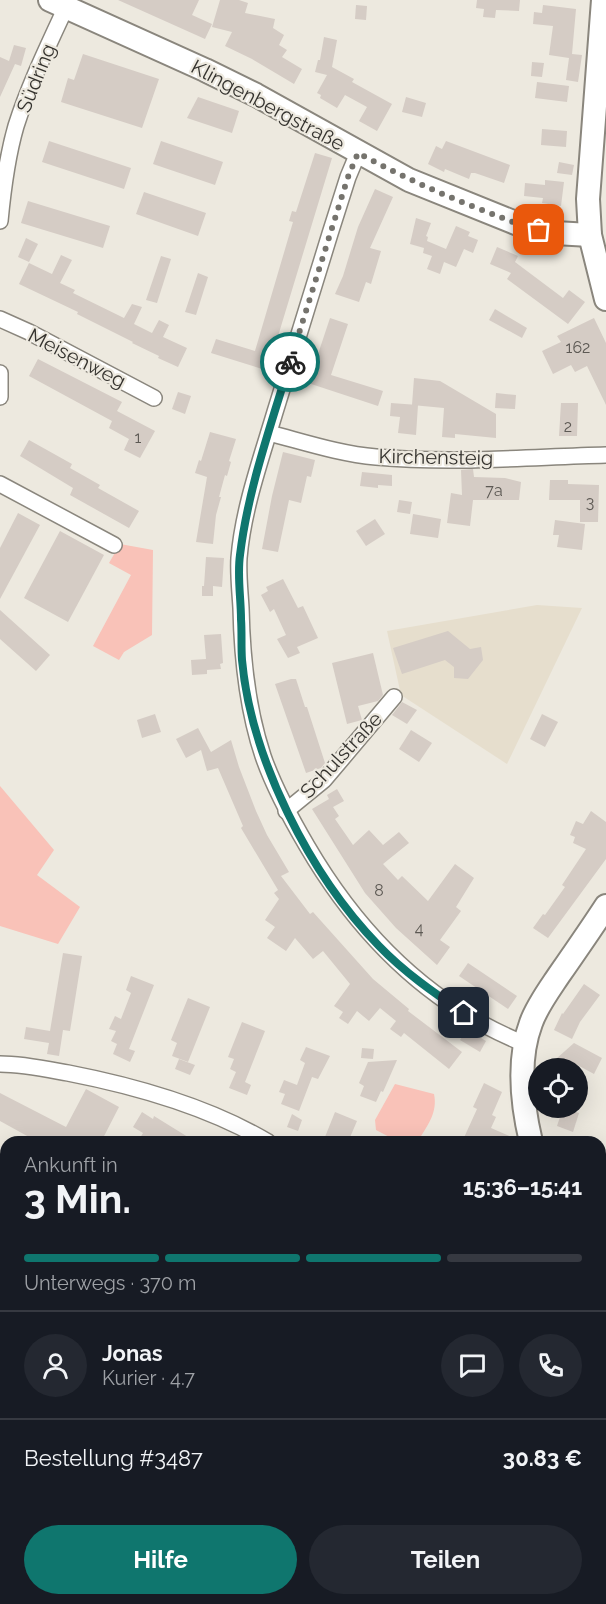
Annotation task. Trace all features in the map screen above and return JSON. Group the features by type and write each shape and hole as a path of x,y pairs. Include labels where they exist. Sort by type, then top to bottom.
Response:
{"street":[{"path":"603,0 589,159 588,200 590,235 601,264 606,298"},
{"name":"Klingenbergstraße","path":"58,4 256,95 408,180 524,226 555,233 590,235"},
{"name":"Südring","path":"0,221 3,188 16,127 58,4"},
{"name":"Schulstraße","path":"358,153 344,188 247,512 239,558 242,660 249,698 263,755 286,811 322,872 349,911 379,946 436,995 502,1035 525,1044"},
{"name":"Meisenweg","path":"0,319 154,398"},
{"path":"0,373 0,398"},
{"name":"Kirchensteig","path":"269,433 342,452 376,457 442,460 606,455"},
{"path":"0,484 114,545"},
{"name":"Schulstraße","path":"286,811 324,780 393,697"},
{"path":"530,1136 523,1101 522,1075 525,1044 531,1023 544,997 606,906"},
{"path":"0,1064 38,1068 126,1086 192,1108 257,1136"}],"shaded area":[{"path":"120,544 153,550 152,635 124,652 119,660 93,646 131,575 109,563"},
{"path":"537,605 582,608 507,764 401,695 387,631"},
{"path":"0,786 54,850 37,875 80,907 58,944 0,926"},
{"path":"395,1084 434,1094 433,1113 421,1136 387,1136 376,1130 375,1120"}],"building":[{"path":"118,0 199,0 192,15 212,24 205,39"},
{"path":"220,0 239,0 248,3 245,13 275,19 273,28 284,35 279,45 287,50 282,57 302,69 294,84 225,46 232,32 212,27"},
{"path":"477,0 520,0 519,11 496,10 495,18 483,17 484,9 476,8"},
{"path":"356,5 367,6 366,20 355,19"},
{"path":"543,5 576,9 572,54 582,55 578,82 566,80 569,58 549,55 553,26 533,24 534,12 542,13"},
{"path":"324,37 337,40 332,67 354,79 352,82 392,104 377,131 359,121 367,107 345,95 337,108 320,98 321,95 317,93 327,75 315,72 318,60 320,60"},
{"path":"14,45 26,48 21,66 15,64 0,97 0,57 9,61"},
{"path":"83,54 159,79 142,128 61,102 68,78 74,80"},
{"path":"532,62 544,63 542,77 531,76"},
{"path":"537,82 569,86 567,102 535,98"},
{"path":"198,97 239,111 232,133 187,118"},
{"path":"406,97 426,103 422,117 402,112"},
{"path":"542,129 567,131 566,147 541,145"},
{"path":"49,141 131,168 124,189 42,162"},
{"path":"161,141 223,162 215,185 153,164"},
{"path":"446,141 510,165 504,183 475,173 471,173 469,179 445,169 444,172 428,164 436,146 442,149"},
{"path":"315,153 332,158 272,356 276,357 272,372 211,353 216,339 255,351 293,222 289,221 292,211 296,212"},
{"path":"559,162 574,165 572,175 557,173"},
{"path":"545,180 564,182 561,206 542,203 543,198 524,196 525,183 545,185"},
{"path":"375,189 393,197 370,248 381,251 371,284 366,282 359,302 335,294 358,227"},
{"path":"144,192 206,213 198,236 136,214"},
{"path":"28,201 110,226 103,248 21,223"},
{"path":"416,218 431,223 426,236 427,241 446,249 456,226 470,232 468,236 478,240 473,253 464,249 456,267 444,262 440,274 427,269 432,256 423,253 424,248 410,244"},
{"path":"26,238 38,244 29,262 18,257"},
{"path":"497,247 518,256 515,262 563,298 569,290 585,302 568,324 507,279 511,273 490,264"},
{"path":"61,255 72,260 60,283 75,290 73,293 124,318 132,304 142,307 134,324 152,333 159,320 169,325 163,337 187,348 178,367 77,314 78,312 19,284 29,263 52,274"},
{"path":"161,256 171,259 157,303 146,300"},
{"path":"198,273 208,277 196,315 185,312"},
{"path":"495,309 527,328 522,338 489,320"},
{"path":"330,318 348,324 331,375 383,391 378,406 302,381 307,367 313,369"},
{"path":"594,318 606,343 606,405 587,366 575,372 571,365 553,374 542,351 561,342 557,336"},
{"path":"38,359 122,402 117,411 155,431 140,458 124,450 129,439 109,428 112,421 29,376"},
{"path":"414,378 440,381 496,414 496,438 455,434 455,438 442,437 444,408 412,405"},
{"path":"178,392 191,396 185,414 172,409"},
{"path":"496,393 516,395 515,409 495,408"},
{"path":"391,403 418,405 416,435 398,433 400,417 390,416"},
{"path":"561,403 578,403 577,436 559,436"},
{"path":"210,432 236,439 219,497 221,497 216,515 213,544 196,542 207,477 195,473"},
{"path":"29,440 72,464 70,468 100,485 98,488 139,511 129,528 70,495 73,488 20,456"},
{"path":"283,452 315,460 311,477 307,476 301,503 289,500 278,552 262,549"},
{"path":"473,469 474,477 505,478 521,482 519,500 473,500 470,526 447,523 451,493 462,495 461,470"},
{"path":"362,472 392,475 392,486 378,485 378,488 360,486"},
{"path":"550,480 568,480 568,484 599,485 598,522 580,522 580,500 549,500"},
{"path":"399,500 412,502 410,514 397,512"},
{"path":"18,513 40,525 0,599 0,548"},
{"path":"413,514 441,519 438,538 410,534"},
{"path":"375,519 385,534 366,546 356,531"},
{"path":"555,520 585,524 582,550 557,547 559,535 553,535"},
{"path":"60,531 104,555 68,622 24,598"},
{"path":"206,557 224,558 222,587 213,586 213,596 202,596 202,586 204,586"},
{"path":"283,579 298,608 303,606 318,638 297,647 300,653 288,658 277,639 286,635 274,609 270,612 261,595 268,591 266,587"},
{"path":"0,610 50,655 36,671 0,639"},
{"path":"448,631 470,649 481,647 483,660 468,679 454,678 454,667 445,660 402,674 393,648"},
{"path":"221,634 223,663 220,664 221,669 207,670 207,674 192,675 191,660 206,659 204,635"},
{"path":"373,653 383,695 378,701 358,706 362,720 347,724 332,663"},
{"path":"296,679 325,763 321,768 306,773 275,684"},
{"path":"402,702 417,710 407,724 392,715"},
{"path":"155,714 161,732 142,738 137,720"},
{"path":"542,714 558,722 545,747 530,739"},
{"path":"198,728 211,752 231,740 256,811 289,872 281,876 310,914 313,912 373,979 409,1009 408,1011 462,1052 449,1069 404,1033 401,1037 390,1029 396,1021 380,1008 369,1021 357,1011 348,1024 339,1018 343,1012 334,1006 350,984 323,951 313,959 295,938 286,951 267,938 275,927 265,920 279,899 274,893 278,890 241,828 243,826 218,768 207,771 201,750 186,758 176,739"},
{"path":"411,730 432,743 419,762 399,749"},
{"path":"337,789 344,801 333,807 339,816 335,819 353,845 369,830 383,845 399,832 409,843 383,864 398,880 402,876 428,901 455,864 474,878 456,907 461,911 440,940 450,947 437,965 396,928 365,893 312,809 329,799 327,795"},
{"path":"591,811 606,822 606,859 548,938 533,928 565,887 562,885 586,849 573,843 575,837 570,835 576,821 583,824"},
{"path":"63,953 82,956 70,1031 63,1030 59,1056 47,1054 49,1043 24,1039 26,1027 50,1031"},
{"path":"468,963 517,996 508,1009 459,976"},
{"path":"131,976 154,985 129,1049 135,1051 130,1062 113,1054 117,1044 111,1041 116,1031 109,1029 115,1016 121,1019 131,993 126,990"},
{"path":"584,984 600,995 580,1022 572,1039 554,1030 562,1013"},
{"path":"188,998 210,1007 188,1062 172,1056 177,1043 171,1040"},
{"path":"242,1022 265,1031 245,1082 251,1085 247,1095 229,1088 236,1072 230,1069 234,1059 228,1057"},
{"path":"467,1030 486,1041 480,1052 460,1040"},
{"path":"574,1043 602,1058 594,1074 588,1071 588,1058 557,1058"},
{"path":"306,1047 330,1056 318,1079 312,1077 299,1111 281,1104 285,1094 279,1092 284,1080 297,1085 305,1063 300,1060"},
{"path":"362,1048 374,1049 373,1059 361,1058"},
{"path":"179,1059 195,1065 190,1075 175,1069"},
{"path":"397,1060 376,1102 360,1096 364,1086 359,1083 368,1062"},
{"path":"484,1083 502,1092 492,1115 496,1117 491,1128 509,1136 465,1136 477,1109 473,1107"},
{"path":"86,1089 119,1107 104,1136 27,1136 0,1121 0,1093 66,1127"},
{"path":"142,1112 153,1119 154,1116 186,1136 141,1136 143,1133 133,1127"},
{"path":"335,1112 357,1121 351,1136 325,1136"},
{"path":"292,1114 302,1120 298,1131 287,1127"},
{"path":"560,1118 577,1118 573,1132 557,1126"}],"way so far":[{"path":"290,362 348,177 358,153 408,180 539,230"}],"route":[{"path":"290,362 247,512 239,558 242,660 263,755 286,811 322,872 349,911 379,946 408,973 464,1013"}]}
